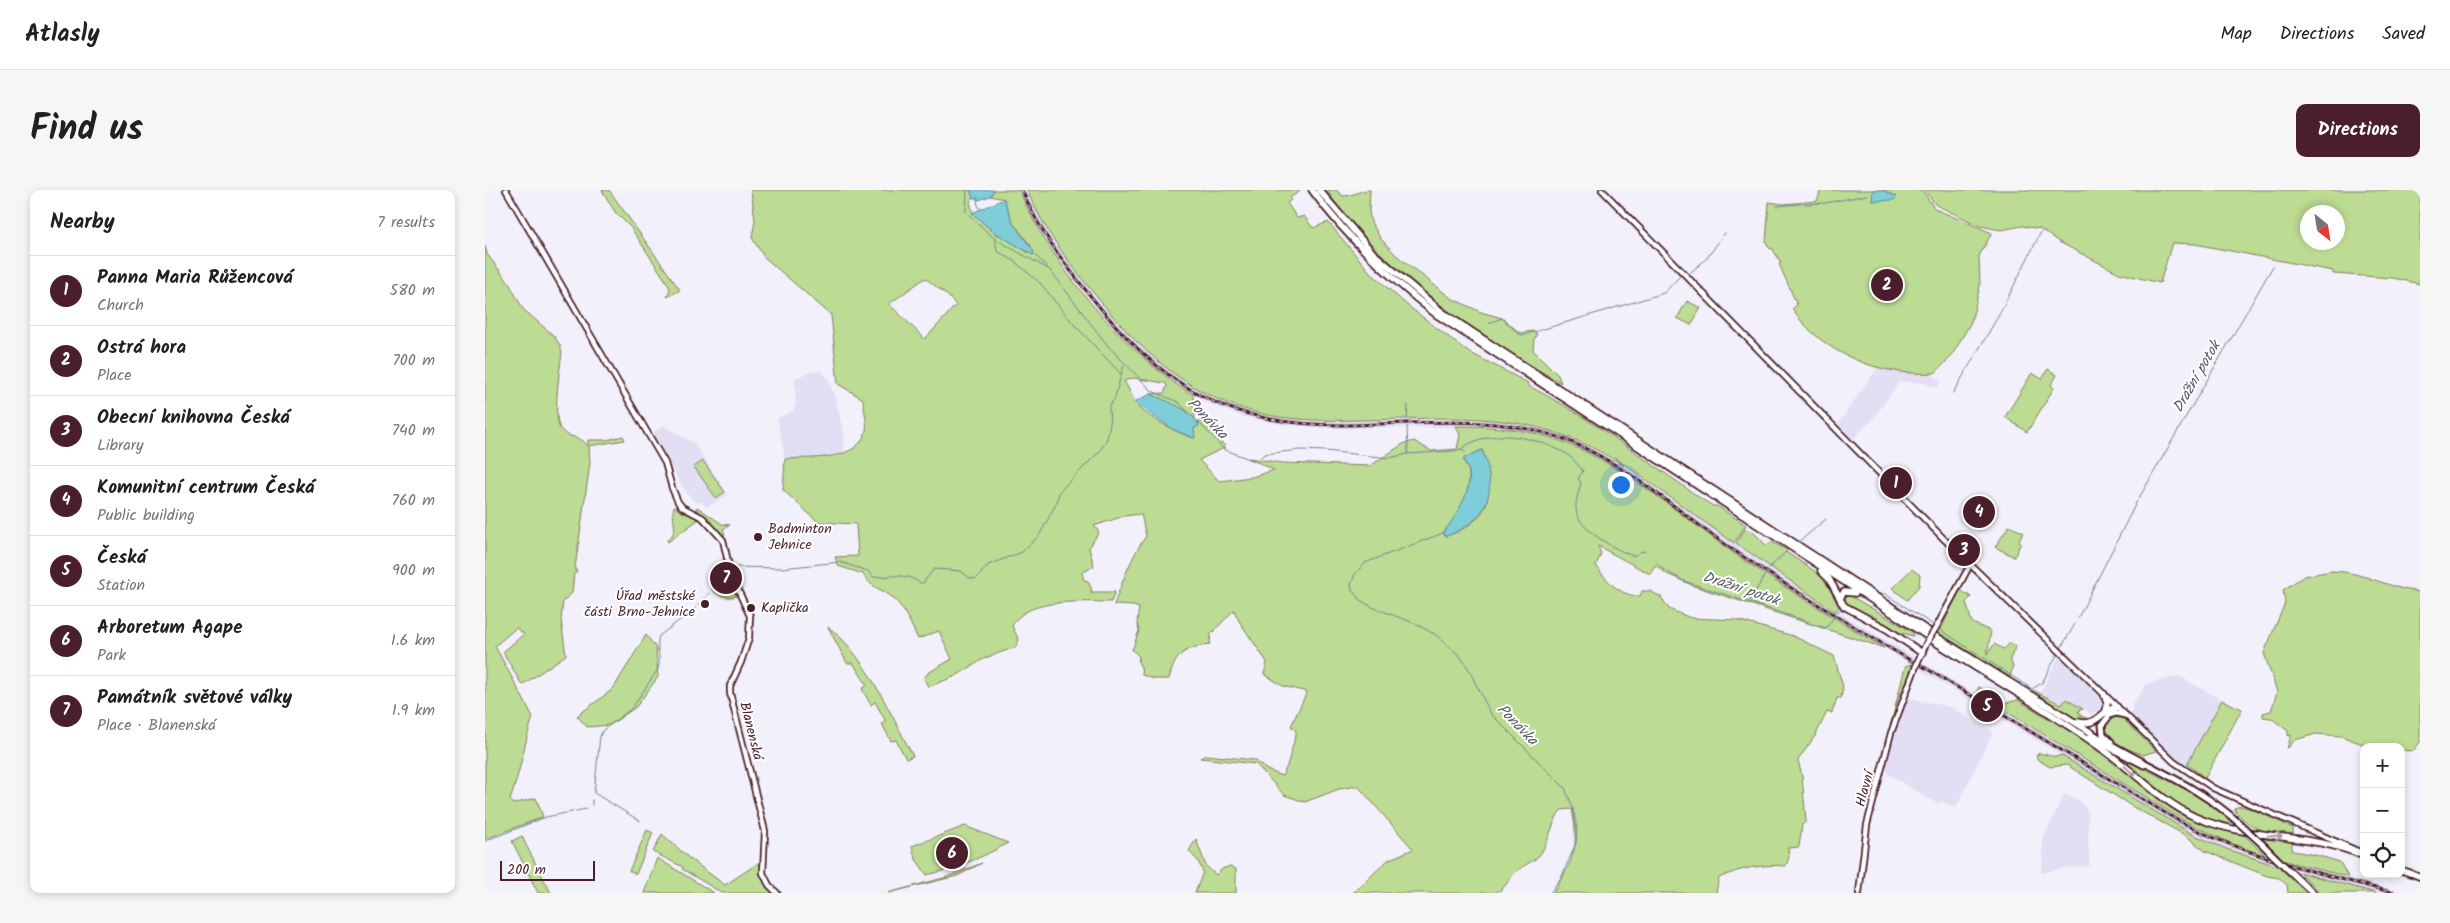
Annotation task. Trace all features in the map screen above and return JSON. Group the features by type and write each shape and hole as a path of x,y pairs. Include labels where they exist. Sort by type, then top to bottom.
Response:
{"highway":[{"path":"1312,190 1362,249 1397,283 1437,315 1883,609"},
{"path":"1319,190 1373,253 1443,312 1931,636 2064,720 2117,760 2160,796 2194,816 2235,830 2328,843 2360,854"},
{"path":"1756,526 1829,579 1841,602 1850,611 1887,629 1921,653"},
{"path":"1841,602 1843,593 1850,591 1931,636"},
{"path":"2104,694 2107,703 2106,715"},
{"path":"2064,720 2081,723 2090,722 2106,715 2117,706"},
{"path":"2064,720 2092,733"},
{"path":"2405,871 2410,873"}],"main road":[{"path":"2125,715 2116,713 2106,715 2102,725 2105,736 2139,759"},
{"path":"2064,720 2187,786"},
{"path":"2092,733 2215,803 2262,844 2313,893"}],"street":[{"name":"Blanenská","path":"506,190 667,467 672,488 678,502 687,510 703,518 723,540 733,581 750,616 749,638 730,686 730,693 765,831 763,873 772,889 777,893"},
{"path":"1603,190 1970,565 2171,758 2201,781 2360,853"},
{"name":"Hlavní","path":"1859,893 1867,825 1891,734 1904,694 1921,653 1970,565"},
{"path":"2410,873 2420,877"}],"shaded area":[{"path":"1019,190 1027,190 1043,221 1072,264 1127,331 1206,394 1246,410 1281,417 1323,420 1492,419 1528,424 1570,437 1624,466 1804,591 2199,829 2254,852 2405,893 2376,893 2252,859 2195,836 1800,597 1620,472 1568,444 1527,432 1492,427 1323,428 1280,424 1244,417 1203,401 1155,369 1110,324 1058,257 1036,224"},
{"path":"1878,367 1932,375 1941,381 1937,388 1924,383 1900,381 1873,419 1853,439 1838,424"},
{"path":"820,371 828,378 836,401 845,438 843,454 785,459 777,418 793,411 796,405 795,378 810,372"},
{"path":"664,426 694,443 728,495 707,507 701,502 695,502 686,492 653,437 654,432"},
{"path":"2063,649 2100,687 2105,700 2101,709 2092,714 2066,699 2063,705 2040,693"},
{"path":"2179,676 2222,700 2187,764 2176,760 2132,717 2132,705 2147,684"},
{"path":"1905,697 1951,707 1993,732 1956,808 1941,801 1939,804 1926,797 1891,776 1885,769 1900,709"},
{"path":"2064,794 2078,800 2088,811 2089,866 2071,867 2042,873 2043,840"}],"green space":[{"path":"602,190 609,190 680,290 667,297 670,289 668,284 631,228 615,212"},
{"path":"751,190 970,190 973,197 970,202 973,213 994,232 1033,255 1031,246 1013,223 1004,199 990,196 994,190 1019,190 1032,218 1049,247 1092,304 1116,332 1142,356 1168,378 1193,395 1195,420 1183,410 1151,394 1164,393 1167,386 1165,383 1133,378 1124,381 1137,405 1155,419 1172,429 1194,438 1194,427 1197,427 1200,420 1226,447 1199,460 1219,481 1252,477 1274,470 1249,458 1283,463 1370,466 1403,444 1414,441 1431,451 1457,449 1460,435 1456,426 1499,428 1541,435 1568,444 1613,467 1657,496 1742,559 1884,648 1694,586 1667,574 1655,565 1650,574 1598,546 1601,554 1596,565 1614,587 1626,593 1640,596 1642,591 1650,591 1661,597 1669,609 1691,618 1737,620 1793,636 1834,656 1843,687 1841,698 1837,698 1832,713 1827,712 1815,736 1798,760 1802,777 1806,821 1802,825 1799,847 1788,848 1789,857 1786,866 1752,868 1719,878 1716,893 1553,893 1566,871 1575,845 1572,809 1561,810 1541,853 1516,872 1498,892 1353,893 1388,860 1413,849 1358,786 1339,789 1305,802 1284,795 1256,764 1200,758 1206,755 1255,760 1267,770 1282,776 1287,766 1296,734 1296,731 1291,726 1307,692 1283,686 1264,674 1267,662 1239,621 1234,610 1211,634 1210,644 1187,650 1178,658 1169,679 1154,679 1142,675 1138,662 1139,656 1132,650 1139,631 1137,622 1139,608 1114,605 1132,560 1146,536 1141,514 1124,516 1094,526 1099,532 1089,548 1094,566 1082,573 1084,580 1088,581 1092,590 1090,592 1115,592 1111,602 1057,603 1029,610 1019,617 1012,626 1019,640 1016,647 985,658 956,676 928,687 924,678 928,673 952,659 939,631 918,639 904,612 893,598 870,583 863,574 838,566 835,557 858,556 856,524 818,522 783,490 785,459 833,456 844,453 854,448 862,440 866,430 866,423 863,399 838,384 831,315 764,257 752,238 755,220","holes":["925,278 947,295 956,305 925,339 889,304","1482,450 1488,478 1488,494 1485,507 1468,526 1445,536 1444,533 1465,498 1469,482 1468,468 1463,459"]},
{"path":"1027,190 1301,190 1290,198 1291,200 1287,203 1297,218 1304,216 1313,228 1328,222 1370,272 1408,306 1467,351 1528,383 1527,385 1583,417 1702,500 1717,506 1746,525 1734,543 1614,457 1624,466 1591,447 1560,434 1529,425 1466,418 1298,419 1266,415 1217,399 1199,390 1167,369 1112,315 1054,240"},
{"path":"1326,190 1336,190 1343,196 1370,190 1369,212 1371,222 1381,239 1396,255 1451,298 1481,312 1502,318 1520,333 1534,331 1537,334 1534,339 1533,350 1558,375 1561,383 1464,322 1433,299 1375,248 1349,220"},
{"path":"1821,190 1922,190 1935,209 1992,233 1979,256 1980,286 1971,322 1951,357 1935,373 1894,371 1855,359 1819,339 1792,309 1797,305 1779,264 1781,263 1766,242 1769,202 1783,204 1817,201"},
{"path":"1924,190 2420,190 2420,284 2393,278 2333,274 2333,271 2195,244 2172,243 2160,283 2119,273 2059,242 2040,229 2022,226 2001,230 1980,226 1936,205"},
{"path":"485,246 487,254 509,283 523,309 554,336 560,345 562,353 558,382 557,417 562,431 582,440 588,446 588,440 607,440 623,436 625,440 589,446 590,463 575,568 577,572 574,573 572,593 563,601 561,620 566,655 522,685 503,652 524,634 516,628 495,646 533,717 510,800 513,804 536,798 543,817 485,839"},
{"path":"1687,301 1701,308 1691,325 1677,318"},
{"path":"2048,369 2057,375 2051,385 2054,388 2027,432 2005,417 2032,373 2042,379"},
{"path":"703,461 725,492 716,498 694,467"},
{"path":"674,506 680,511 699,519 668,542 667,540 674,528"},
{"path":"697,507 722,524 730,525 723,529 725,535 696,509"},
{"path":"2009,526 2023,532 2019,542 2021,543 2014,557 1995,547"},
{"path":"1745,529 1753,532 1766,545 1772,542 1787,550 1786,552 1819,574 1828,585 1839,607 1835,612 1736,543"},
{"path":"726,567 737,596 723,596 712,590 712,582"},
{"path":"1912,569 1920,575 1919,586 1907,600 1892,588"},
{"path":"2332,571 2343,572 2420,592 2420,742 2413,751 2405,750 2405,743 2360,743 2341,736 2316,734 2295,740 2287,749 2291,735 2288,736 2288,731 2271,718 2263,717 2263,713 2271,711 2277,692 2264,653 2285,603 2283,590 2304,576"},
{"path":"1960,590 1971,597 1966,602 1972,623 1991,631 1987,655 1994,644 2004,649 2010,643 2016,646 2010,659 2013,667 2010,677 1939,633"},
{"path":"1849,595 1913,632 1913,636 1898,632 1845,602 1845,597"},
{"path":"828,627 854,652 876,686 913,756 906,759 896,740 891,741 882,724 886,722 875,702 871,705 862,689 867,685 853,663 847,663"},
{"path":"646,635 656,648 658,677 636,707 610,725 587,727 577,716 613,689"},
{"path":"1910,664 1913,667 1898,699 1891,724 1905,667"},
{"path":"1979,687 2006,703 2018,700 2102,751 2158,798 2202,823 2244,835 2265,855 2237,846 2183,820 1976,693"},
{"path":"2033,690 2062,705 2066,699 2083,709 2078,711 2081,716 2092,720 2077,718 2053,707 2032,693"},
{"path":"2222,700 2242,709 2205,778 2187,764"},
{"path":"2114,715 2121,717 2156,751 2143,755 2125,748 2114,741 2109,736 2104,725 2107,719"},
{"path":"2039,753 2056,757 2061,755 2194,835 2229,850 2283,868 2308,893 2288,893 2287,885 2279,878 2267,876 2205,851 2185,835 2133,807 2067,765 2050,767 2038,760 2036,756"},
{"path":"2127,760 2195,794 2233,822 2216,821 2166,796 2150,785"},
{"path":"2240,806 2252,809 2293,828 2293,835 2268,832 2255,827 2235,811 2235,808"},
{"path":"965,826 1008,843 969,862 927,875 915,858 912,846"},
{"path":"647,830 653,833 636,874 629,871"},
{"path":"662,834 690,859 725,885 760,862 762,879 773,893 722,893 682,869 683,867 653,852"},
{"path":"522,836 551,893 538,893 512,841"},
{"path":"1196,839 1206,866 1216,875 1222,869 1230,866 1236,869 1236,893 1195,893 1203,872 1198,861 1189,851"},
{"path":"2263,839 2292,840 2292,851 2340,862 2348,877 2285,861"},
{"path":"657,858 714,893 644,893"},
{"path":"982,863 957,876 888,893 947,877"},
{"path":"2299,872 2376,893 2321,893"}],"water":[{"path":"970,190 994,190 990,196 979,200 973,197"},
{"path":"1873,190 1882,190 1897,197 1894,200 1872,201"},
{"path":"1004,199 1013,223 1034,252 1033,255 994,232 972,213"},
{"path":"1151,394 1185,411 1196,420 1199,426 1194,428 1195,438 1174,430 1136,404 1136,401"},
{"path":"1482,450 1490,482 1487,502 1475,519 1458,531 1445,536 1443,533 1457,512 1468,487 1469,472 1464,458"}],"waterway":[{"name":"Ponávka","path":"967,190 966,212 995,239 1050,270 1108,346 1152,391 1178,402 1223,449 1257,462 1264,454 1300,450 1389,458 1408,454 1461,449 1465,452"},
{"path":"1804,204 1825,203 1867,195"},
{"path":"978,197 977,202 980,210"},
{"path":"1777,206 1800,204"},
{"path":"1953,393 1999,315 2041,232"},
{"path":"1690,273 1707,258 1725,233"},
{"path":"997,234 995,239 997,251 1014,261 1041,284 1071,321 1121,374"},
{"name":"Ponávka","path":"1034,254 1047,267"},
{"name":"Drážní potok","path":"2139,498 2273,266"},
{"path":"1489,323 1502,318 1519,334 1524,335 1664,293 1680,276"},
{"path":"732,567 782,568 840,562 868,571 873,577 903,576 920,583 923,583 934,569 961,571 970,578 976,579 988,565 1022,552 1039,536 1057,502 1059,492 1100,451 1107,439 1110,424 1109,406 1114,400 1124,365"},
{"path":"1407,419 1408,405"},
{"path":"1407,426 1408,453"},
{"name":"Drážní potok","path":"1461,449 1473,442 1500,436 1528,439 1567,454 1583,471 1578,479 1581,483 1576,504 1578,517 1583,525 1608,544 1633,556 1637,554"},
{"name":"Drážní potok","path":"2078,618 2137,501"},
{"path":"1799,542 1826,519"},
{"name":"Ponávka","path":"1443,533 1365,563 1355,574 1351,585 1352,590 1360,600 1372,607 1414,623 1436,635 1458,654 1467,666 1491,714 1565,788 1573,808 1577,830 1576,843 1562,876 1550,893"},
{"name":"Drážní potok","path":"1640,552 1645,551"},
{"path":"1768,569 1786,552"},
{"name":"Drážní potok","path":"1657,563 1665,571"},
{"path":"713,589 726,569"},
{"name":"Drážní potok","path":"1668,572 1684,581 1809,622"},
{"path":"1750,601 1766,573"},
{"path":"640,821 594,793 600,736 603,730 632,708 658,669 659,636 697,607 709,593"},
{"name":"Drážní potok","path":"1880,594 1885,594 1935,626"},
{"name":"Drážní potok","path":"1837,612 1842,609"},
{"name":"Drážní potok","path":"1813,624 1826,628 1834,617"},
{"name":"Drážní potok","path":"2061,648 2075,624"},
{"name":"Drážní potok","path":"1939,629 2032,689 2042,683 2058,653"},
{"path":"485,728 485,737"},
{"path":"592,800 592,805"},
{"path":"485,841 546,817 586,809"}],"railway":[{"path":"1022,190 1051,244 1116,326 1170,376 1199,395 1231,408 1265,418 1304,423 1347,425 1431,422 1487,423 1542,432 1569,441 1632,476 1729,547 1915,663"},
{"path":"1919,664 2177,820 2203,833 2283,863 2394,893"}],"place":[{"name":"Ostrá hora","path":"1887,285"},
{"name":"Panna Maria Růžencová","path":"1896,483"},
{"name":"Komunitní centrum Česká","path":"1979,512"},
{"name":"Badminton Jehnice","path":"758,537"},
{"name":"Obecní knihovna Česká","path":"1964,550"},
{"name":"Památník světové války","path":"726,578"},
{"name":"Úřad městské části Brno-Jehnice","path":"705,604"},
{"name":"Kaplička","path":"751,608"},
{"name":"Česká","path":"1987,706"},
{"name":"Arboretum Agape","path":"952,853"}]}
